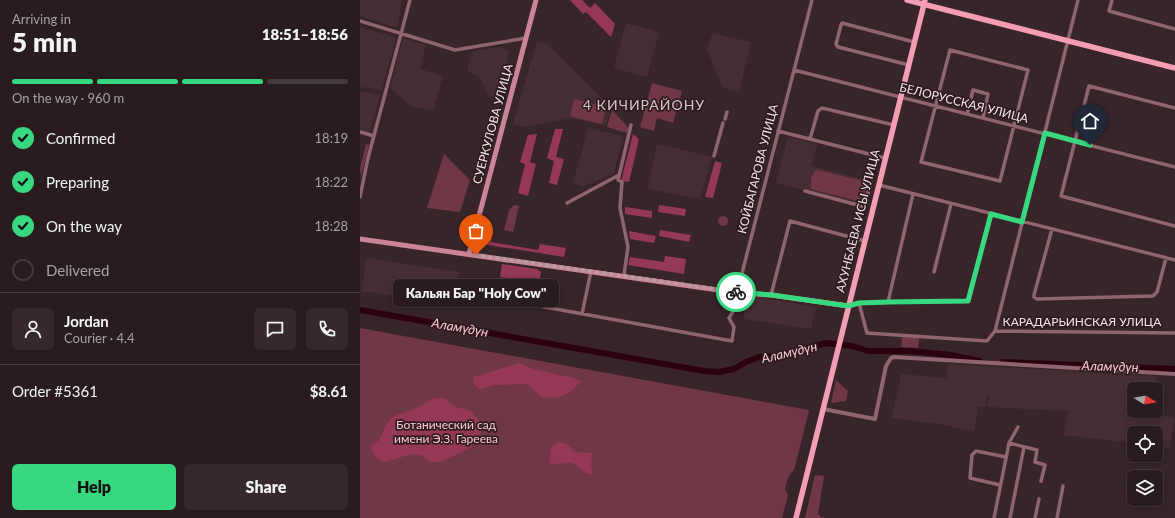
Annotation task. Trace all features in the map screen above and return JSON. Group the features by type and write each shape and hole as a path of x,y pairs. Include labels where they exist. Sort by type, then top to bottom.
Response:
{"main road":[{"name":"СУЕРКУЛОВА УЛИЦА","path":"470,254 536,0"},
{"path":"907,0 924,2 1175,68"},
{"name":"АХУНБАЕВА ИСЫ УЛИЦА","path":"796,518 924,2"},
{"path":"360,238 624,275 739,293 772,295 848,306"}],"street":[{"path":"360,197 374,136 410,0"},
{"name":"КОЙБАГАРОВА УЛИЦА","path":"582,314 732,341 734,327 729,318 737,306 739,285 812,0"},
{"path":"995,331 1078,0"},
{"path":"1112,0 1109,11 1175,29"},
{"path":"360,21 455,50 526,38"},
{"path":"909,64 838,47 836,44 840,25 842,24 914,42"},
{"path":"950,50 1028,70 1000,181 921,162 936,106 950,50"},
{"name":"БЕЛОРУССКАЯ УЛИЦА","path":"794,70 1175,167"},
{"path":"1175,108 1089,86 1061,196 1175,226"},
{"path":"967,114 973,90 988,94 983,118"},
{"path":"810,139 818,111 822,108 894,125"},
{"path":"725,119 727,112"},
{"path":"714,156 723,123"},
{"path":"624,275 628,247 620,208 622,182 618,180 631,125"},
{"path":"778,131 886,158"},
{"path":"360,132 374,136"},
{"path":"567,203 619,175"},
{"path":"805,191 865,207 871,180"},
{"path":"879,186 1175,260"},
{"path":"888,302 914,194"},
{"path":"934,272 951,204"},
{"path":"848,306 859,303 968,301 991,214"},
{"path":"772,295 790,221 865,241"},
{"path":"1052,229 1034,295 1037,299 1153,296 1156,294 1166,258"},
{"path":"517,302 582,314 591,271"},
{"name":"КАРАДАРЬИНСКАЯ УЛИЦА","path":"859,303 867,333 986,341 995,331 1175,333"},
{"path":"823,409 875,419 886,366 891,358 1175,374"},
{"path":"994,518 1009,443 1018,427"},
{"path":"1009,443 1037,450 1035,462 1044,465 1041,481"},
{"path":"1010,518 1024,447"},
{"path":"1000,485 970,478 972,455 976,451 1006,457"},
{"path":"1057,518 1063,486"},
{"path":"1035,518 1039,499"}],"shaded area":[{"path":"360,0 402,0 397,28 360,16"},
{"path":"626,23 659,32 647,77 614,68"},
{"path":"360,27 396,37 382,90 360,87"},
{"path":"712,33 751,42 739,92 723,88 707,50"},
{"path":"403,38 426,45 420,69 443,76 433,111 411,106 390,88"},
{"path":"537,41 547,44 611,108 606,126 571,118 525,127 513,124"},
{"path":"497,47 509,50 500,94 489,97 479,76 467,71 472,52"},
{"path":"360,91 380,95 370,133 360,130"},
{"path":"588,128 623,136 614,174 583,186 573,183"},
{"path":"788,137 817,144 811,166 871,181 864,206 776,183"},
{"path":"657,144 712,157 700,199 648,189"},
{"path":"367,258 459,272 454,305 361,291"},
{"path":"746,295 816,307 811,329 744,319"},
{"path":"948,364 1156,376 1156,382 1127,382 1127,418 1163,418 1163,416 1172,417 1175,419 1169,448 1163,447 1163,426 1127,426 1127,442 1063,435 1068,411 987,407 990,394 987,395 986,407 978,407 974,432 945,425 892,418 901,374 946,378"}],"green space":[{"path":"570,0 582,0 590,8 595,3 615,24 611,37 586,12 583,14"},
{"path":"652,83 682,91 673,123 657,118 654,131 640,127"},
{"path":"574,99 606,107 602,124 570,116"},
{"path":"612,110 629,128 627,133 607,127"},
{"path":"555,129 563,129 556,157 564,159 557,185 549,183 554,161 547,158"},
{"path":"537,134 530,162 536,164 528,196 518,193 525,164 520,162 528,135"},
{"path":"633,134 639,139 629,182 621,181"},
{"path":"366,144 369,145 361,177 360,169"},
{"path":"444,154 470,180 460,212 427,208"},
{"path":"715,161 722,163 713,198 705,197"},
{"path":"818,170 863,181 866,190 864,197 858,201 814,190 811,188 811,178 815,171"},
{"path":"514,205 519,206 513,232 504,230 509,210"},
{"path":"659,205 686,209 685,216 658,212"},
{"path":"625,207 652,211 652,218 625,214"},
{"path":"721,216 725,216 727,217 727,225 721,226 718,223 718,219"},
{"path":"660,230 691,235 689,242 659,236"},
{"path":"629,231 656,236 654,243 630,239"},
{"path":"486,234 492,235 491,242 538,250 540,244 566,248 564,257 482,244"},
{"path":"665,256 686,259 684,274 628,265 630,257 664,262"},
{"path":"502,264 537,269 541,272 539,282 500,277"},
{"name":"Ботанический сад имени Э.З. Гареева","path":"360,328 809,410 794,470 786,484 785,490 788,495 782,518 360,518"},
{"path":"902,337 919,338 918,348 901,347"},
{"path":"519,363 534,369 581,381 568,393 554,398 541,397 528,384 494,385 480,389 476,387 473,382 474,377"},
{"path":"836,380 848,391 846,401 831,403"},
{"path":"431,399 446,399 453,406 471,411 484,427 470,448 441,462 430,462 423,456 412,454 384,462 376,457 371,449 372,445 379,440 386,425 392,417 420,407"},
{"path":"558,442 567,444 575,452 592,453 591,467 593,474 587,474 578,466 571,463 551,464 549,460 551,448"},
{"path":"815,475 824,476 818,514 821,517 826,518 805,518"}],"waterway":[{"name":"Аламүдүн","path":"360,310 704,371 719,372 734,369 759,357 776,356 827,343 852,346 868,351 911,351 951,355 980,361"},
{"name":"Аламүдүн","path":"1003,362 1175,369"}],"way so far":[{"path":"476,255 736,292"}],"place":[{"name":"Кальян Бар \"Holy Cow\"","path":"476,255"}],"district":[{"name":"4 КИЧИРАЙОНУ","path":"644,105"}],"route":[{"path":"736,292 772,295 848,306 859,303 968,301 991,214 1022,222 1045,133 1090,145"}]}
